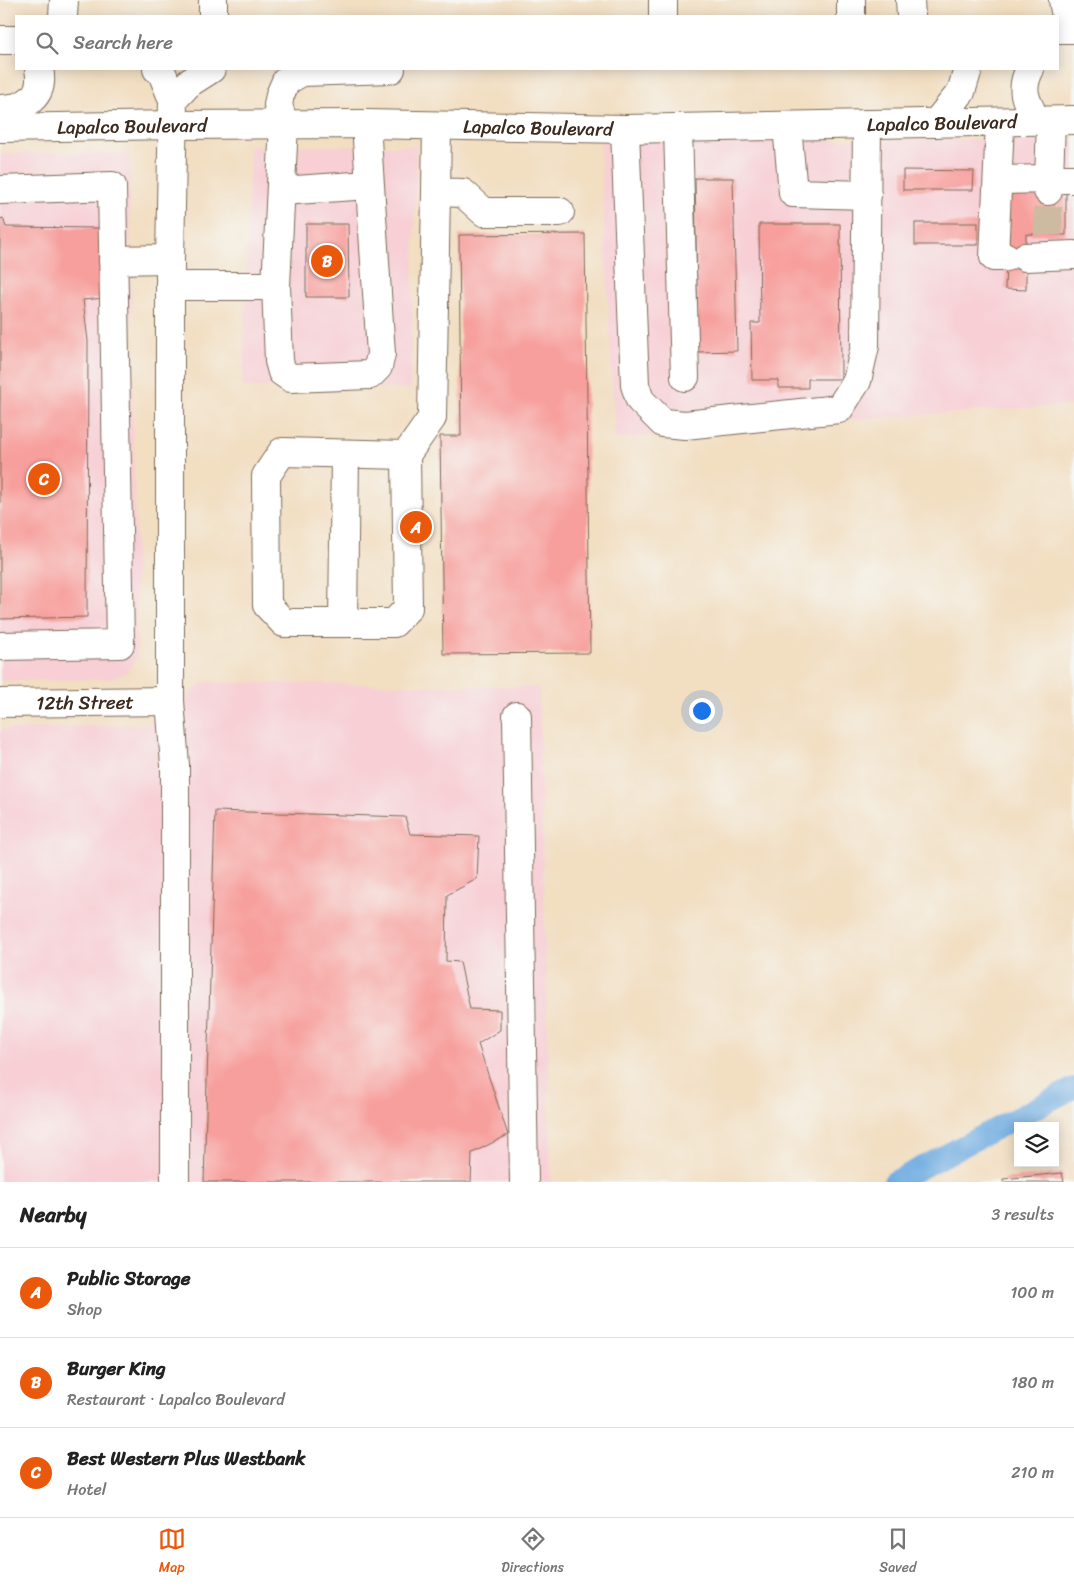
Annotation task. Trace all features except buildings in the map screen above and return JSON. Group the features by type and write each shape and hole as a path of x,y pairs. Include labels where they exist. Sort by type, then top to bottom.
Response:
{"main road":[{"path":"63,15 64,0"},
{"path":"212,0 213,15"},
{"path":"663,0 663,15"},
{"path":"851,0 851,15"},
{"path":"910,0 911,15"},
{"path":"1063,0 1064,31"},
{"path":"0,110 23,106 35,96 42,82 39,70"},
{"path":"158,70 162,74 174,112 170,259 170,701 175,765 175,1182"},
{"path":"174,112 189,83 209,70"},
{"path":"361,70 302,72 286,81 280,95 278,104 284,124 276,286 279,361 282,372 292,378 370,376 378,367 381,354 366,124"},
{"path":"936,123 961,92 968,70"},
{"path":"998,180 1057,183 1053,121 1025,99 1024,80 1029,70"},
{"name":"Lapalco Boulevard","path":"0,128 174,112 284,124 625,129 1053,121"},
{"path":"1000,122 994,257 1040,252"},
{"path":"625,129 636,385 640,400 663,423 685,425 839,409 857,381 865,346 867,124"},
{"path":"406,455 282,452 266,476 267,605 284,623 394,623 408,608 406,455 432,418 437,126"},
{"path":"787,126 793,193 867,195"},
{"path":"678,128 685,377"},
{"path":"281,192 370,185"},
{"path":"0,190 112,186 120,644 0,646"},
{"path":"436,192 463,193 484,212 560,212"},
{"path":"114,260 170,259"},
{"path":"170,286 276,286"},
{"path":"343,623 346,454"},
{"name":"12th Street","path":"0,703 170,701"},
{"path":"518,716 524,1182"}],"shaded area":[{"path":"944,139 1074,141 1074,405 873,418 615,439 600,143"},
{"path":"250,146 417,146 410,389 243,387"},
{"path":"0,153 129,153 137,656 127,673 109,679 0,681"},
{"path":"203,682 539,687 551,1182 0,1182 0,730 155,724"}],"waterway":[{"path":"894,1182 1074,1088"}],"tunnel":[{"path":"1048,191 1048,235"}],"place":[{"name":"Burger King","path":"327,261"},
{"name":"Best Western Plus Westbank","path":"44,479"},
{"name":"Public Storage","path":"416,527"}]}
